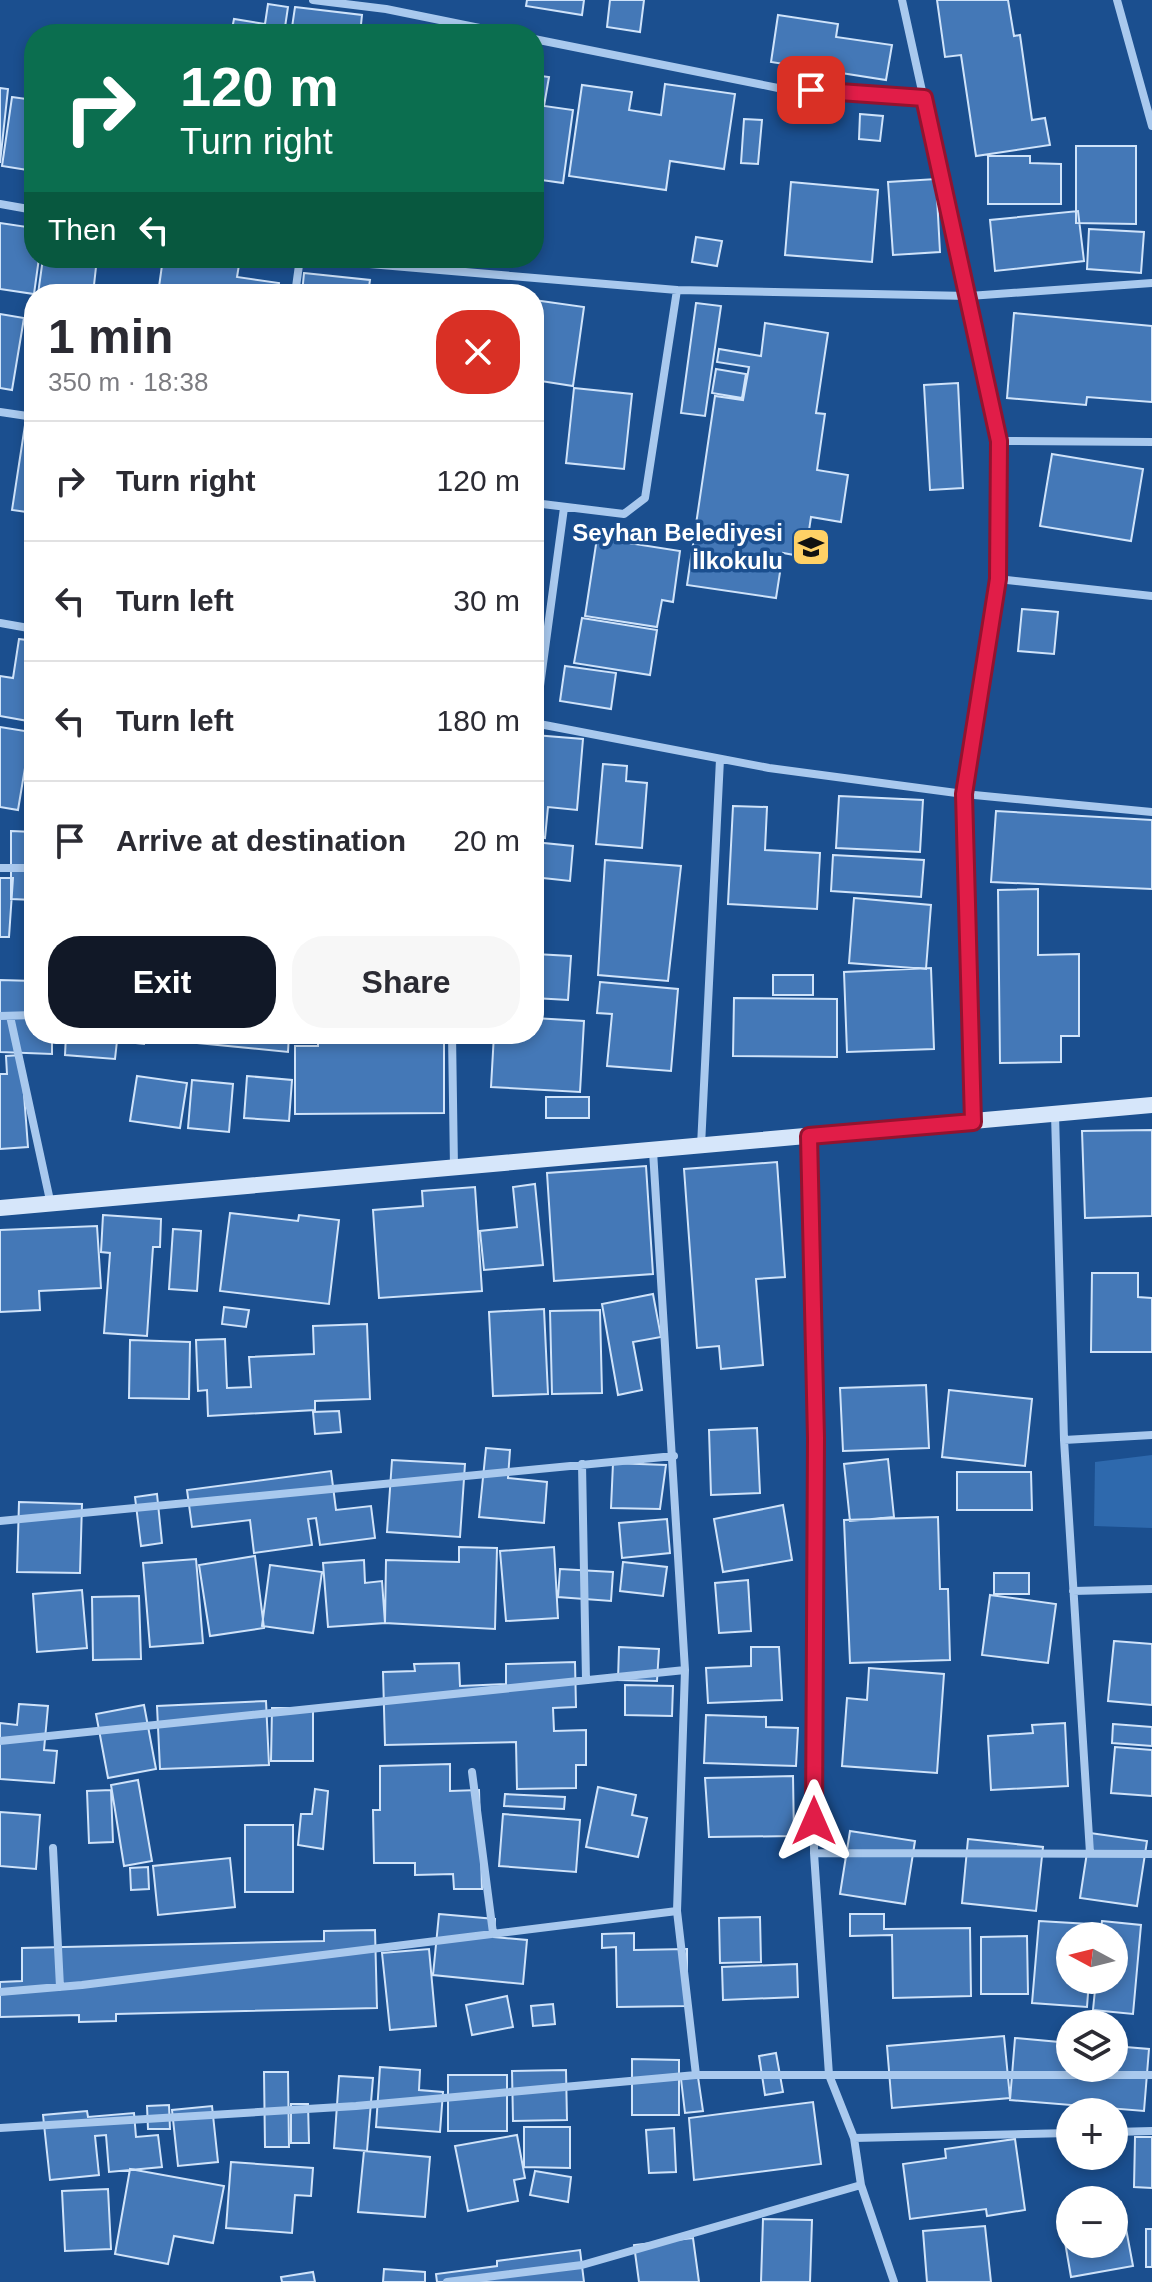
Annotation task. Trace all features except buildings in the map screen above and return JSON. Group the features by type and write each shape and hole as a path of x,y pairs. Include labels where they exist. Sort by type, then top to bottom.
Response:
{"main road":[{"path":"0,1208 1152,1105"}],"street":[{"path":"313,0 386,9 460,24"},
{"path":"902,0 999,441 998,579 964,794 973,1122"},
{"path":"1117,0 1149,100 1152,126"},
{"path":"544,41 783,89 924,98"},
{"path":"0,204 24,208"},
{"path":"418,268 677,290 969,296 1152,283"},
{"path":"544,505 624,514 645,498 677,290"},
{"path":"0,412 24,416"},
{"path":"999,441 1152,442"},
{"path":"544,651 564,508"},
{"path":"998,579 1152,596"},
{"path":"0,623 24,627"},
{"path":"544,725 720,759 964,794 1152,812"},
{"path":"701,1146 720,759"},
{"path":"0,868 24,868"},
{"path":"5,1016 51,1205"},
{"path":"452,1044 454,1168"},
{"path":"1055,1114 1064,1440 1090,1853"},
{"path":"809,1136 816,1438 814,1853 829,2075 854,2138 861,2185 894,2282"},
{"path":"653,1151 685,1670 677,1911 696,2075"},
{"path":"1064,1440 1152,1435"},
{"path":"0,1521 674,1456"},
{"path":"582,1464 586,1680"},
{"path":"1073,1591 1152,1589"},
{"path":"0,1741 685,1670"},
{"path":"472,1772 493,1933"},
{"path":"53,1848 60,1987"},
{"path":"814,1853 1152,1854"},
{"path":"0,1992 677,1911"},
{"path":"0,2128 356,2106 696,2075 1152,2075"},
{"path":"1128,2132 1152,2131"},
{"path":"854,2138 1056,2133"},
{"path":"447,2282 582,2265 861,2185"}],"shaded area":[{"path":"1152,1455 1152,1528 1094,1526 1095,1462"}],"place":[{"name":"Seyhan Belediyesi İlkokulu","path":"811,547"}],"route":[{"path":"811,90 924,98 999,441 998,579 964,794 973,1122 809,1136 816,1438 814,1821"}]}
